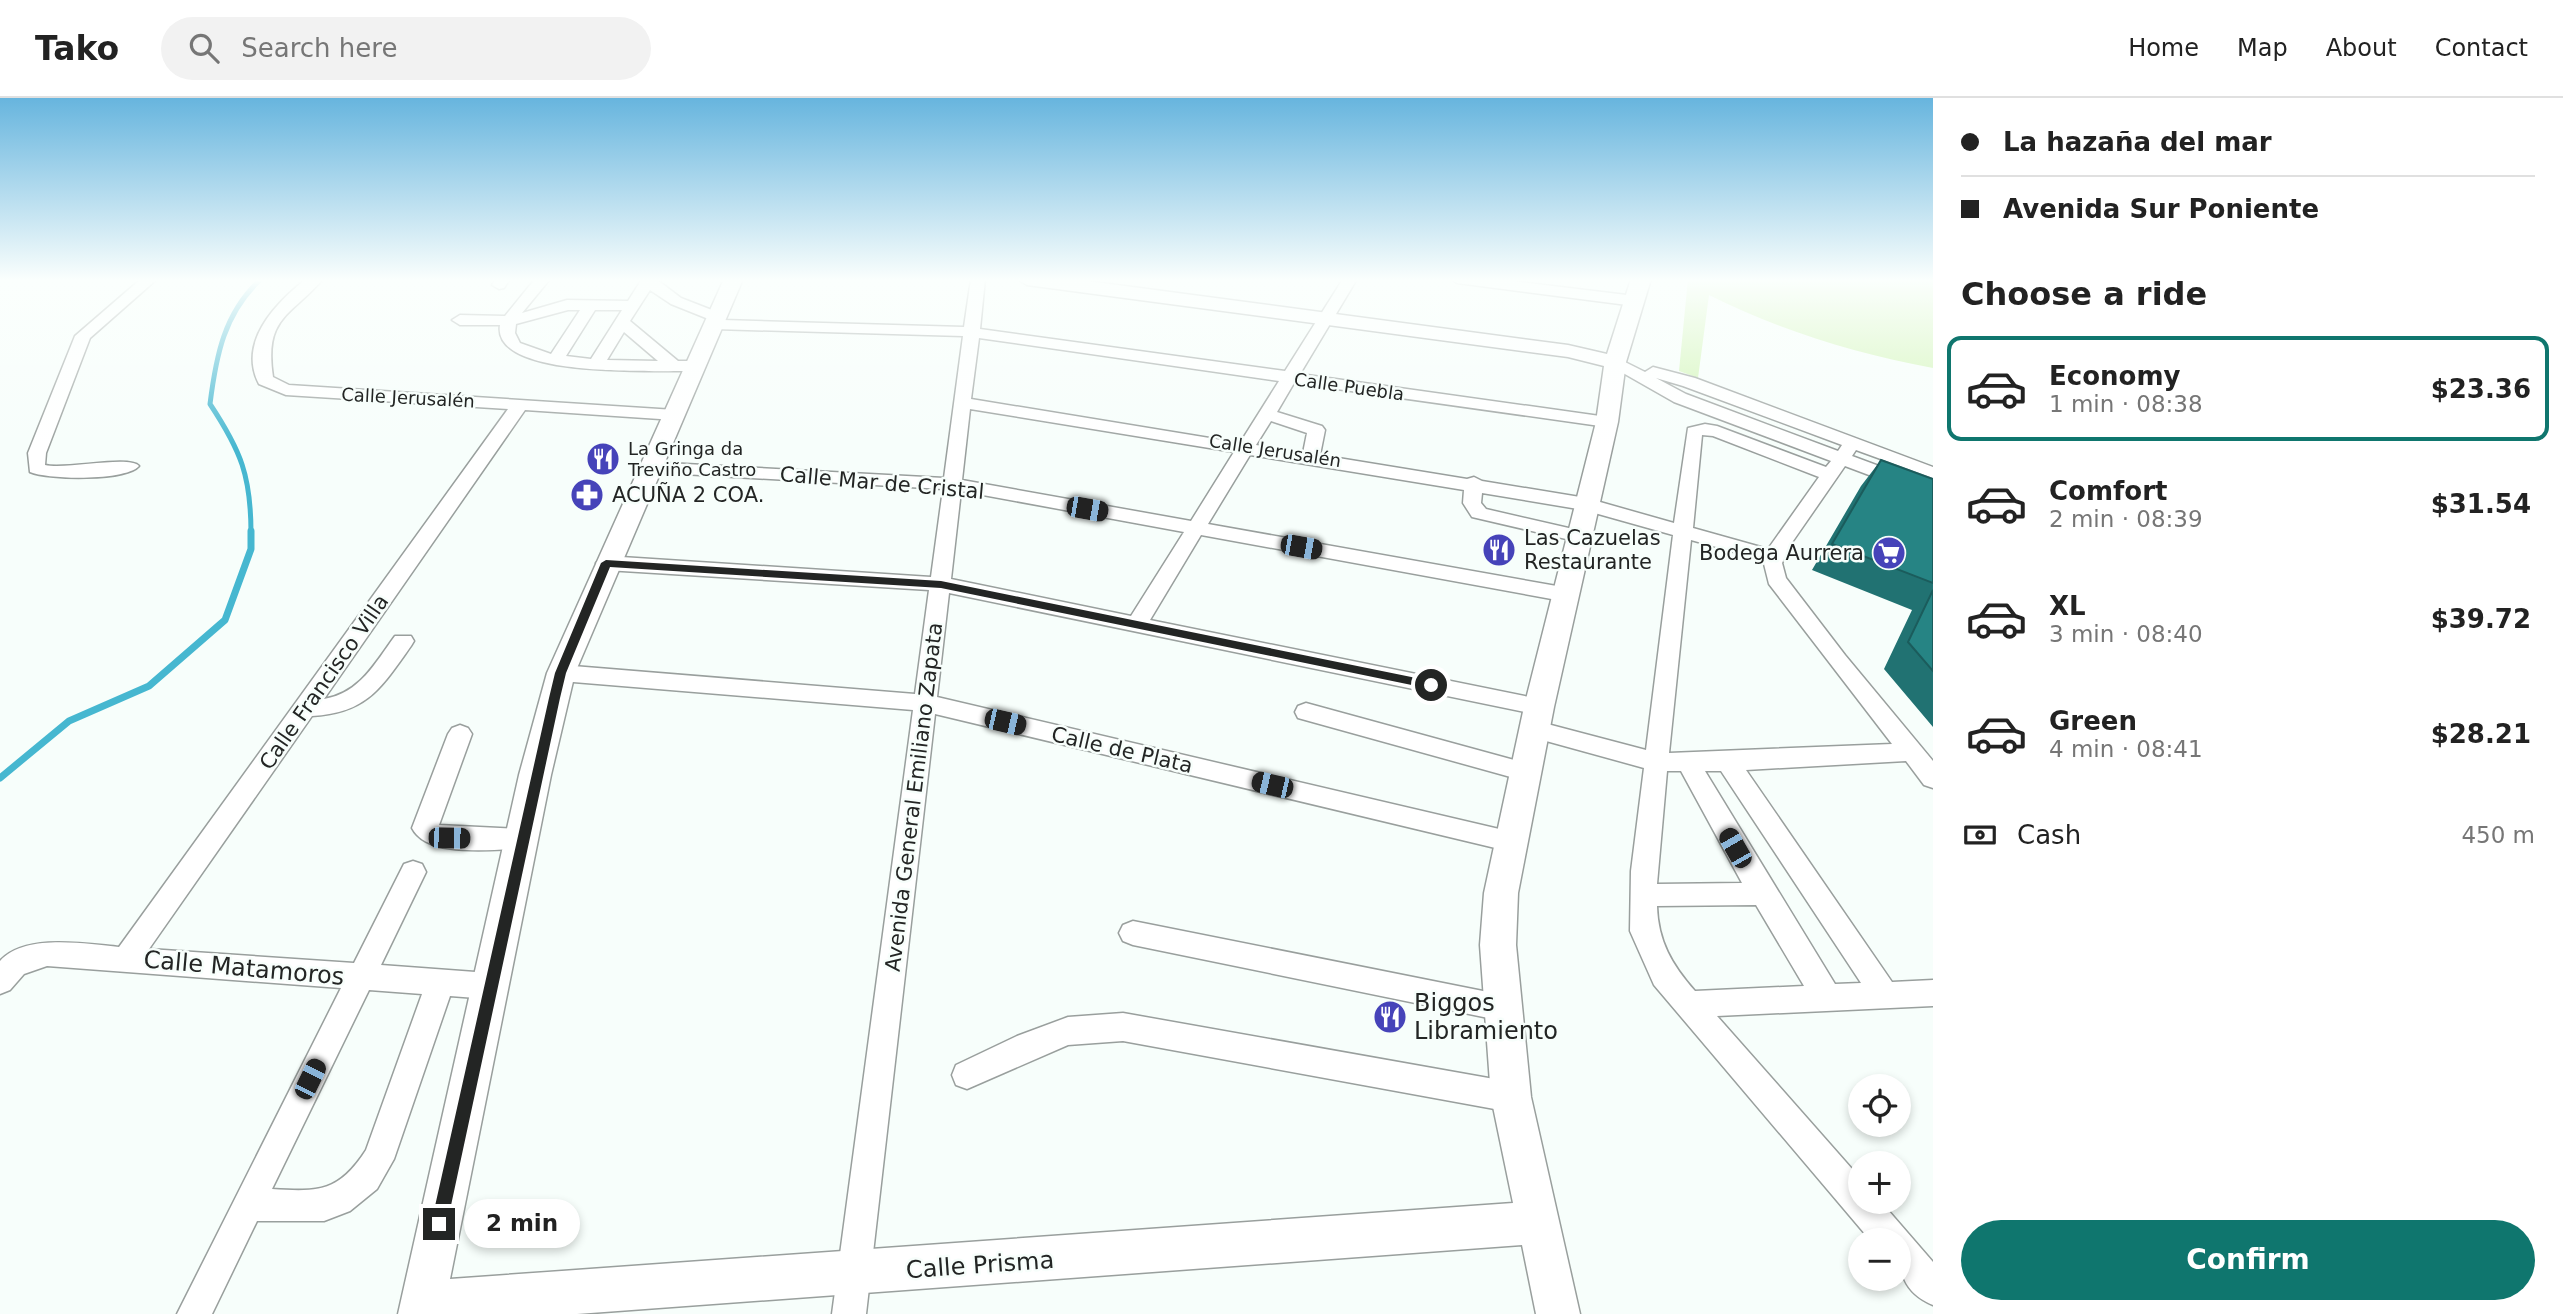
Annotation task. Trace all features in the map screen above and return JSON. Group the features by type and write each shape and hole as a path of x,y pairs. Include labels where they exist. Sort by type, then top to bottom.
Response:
{"main road":[{"path":"421,1309 489,986 561,673 606,563 675,415 685,365 705,336"},
{"path":"1456,336 1567,351 1615,362"},
{"path":"1558,1314 1511,1097 1498,945 1501,893 1537,718 1607,422 1615,362 1623,336"},
{"name":"Calle Prisma","path":"421,1309 852,1294 1537,1223"}],"street":[{"path":"84,336 76,346 37,453 36,468 42,472 58,472 130,466"},
{"name":"Calle Jerusalén","path":"266,336 261,359 265,380 286,390 675,415"},
{"path":"507,336 517,351 555,361 685,365"},
{"path":"555,361 571,336"},
{"path":"597,363 615,336"},
{"name":"Avenida General Emiliano Zapata","path":"852,1294 971,336"},
{"name":"Calle Puebla","path":"996,336 1607,422"},
{"path":"1136,625 1316,336"},
{"path":"1615,362 1680,398 1933,493"},
{"name":"Calle Jerusalén","path":"962,402 1474,483 1587,504 1774,557"},
{"name":"Calle Francisco Villa","path":"127,958 520,405"},
{"path":"1267,414 1316,430 1311,457"},
{"path":"1848,1188 1664,976 1647,943 1643,895 1695,432 1717,431 1841,459 1933,473"},
{"path":"1841,459 1774,557 1776,579 1933,778"},
{"name":"Calle Mar de Cristal","path":"649,467 952,484 1568,595"},
{"path":"1474,483 1472,503 1479,513 1579,536"},
{"path":"606,563 941,584 1136,625 1537,718 1657,762 1728,762 1912,752"},
{"path":"305,708 330,708 352,702 362,695 403,642"},
{"name":"Calle de Plata","path":"561,673 925,704 1512,842"},
{"path":"1306,712 1525,772"},
{"path":"460,734 425,828 436,836 522,839"},
{"path":"1728,762 1794,864 1886,996 1933,993"},
{"path":"1688,763 1763,894 1828,999"},
{"path":"194,1314 413,872"},
{"path":"1643,895 1763,894"},
{"path":"1133,933 1503,1008"},
{"name":"Calle Matamoros","path":"2,978 28,958 47,954 489,986"},
{"path":"967,1075 1027,1046 1068,1031 1123,1027 1511,1097"},
{"path":"1870,1214 1882,1228"},
{"path":"1911,1262 1933,1288"}],"lane":[{"path":"643,336 685,365"},
{"path":"249,1204 333,1204 353,1194 367,1182 378,1160 440,983"},
{"path":"1688,1004 1886,996"}],"green space":[{"path":"1682,336 1704,336 1698,378 1679,371"},
{"path":"1808,336 1933,336 1933,368 1875,355"}],"building":[{"path":"1881,460 1933,479 1933,583 1832,544"},
{"path":"1933,590 1933,671 1908,642"}],"waterway":[{"path":"0,778 69,721 149,686 225,620 251,549 251,513 246,480 237,450 210,404 215,369 224,336"}],"place":[{"name":"La Gringa da Treviño Castro","path":"603,459"},
{"name":"ACUÑA 2 COA.","path":"587,495"},
{"name":"Las Cazuelas Restaurante","path":"1499,550"},
{"name":"Bodega Aurrera","path":"1889,553"},
{"name":"Biggos Libramiento","path":"1390,1017"}],"route":[{"path":"439,1224 535,775 554,698 561,673 606,563 941,584 1431,685"}]}
